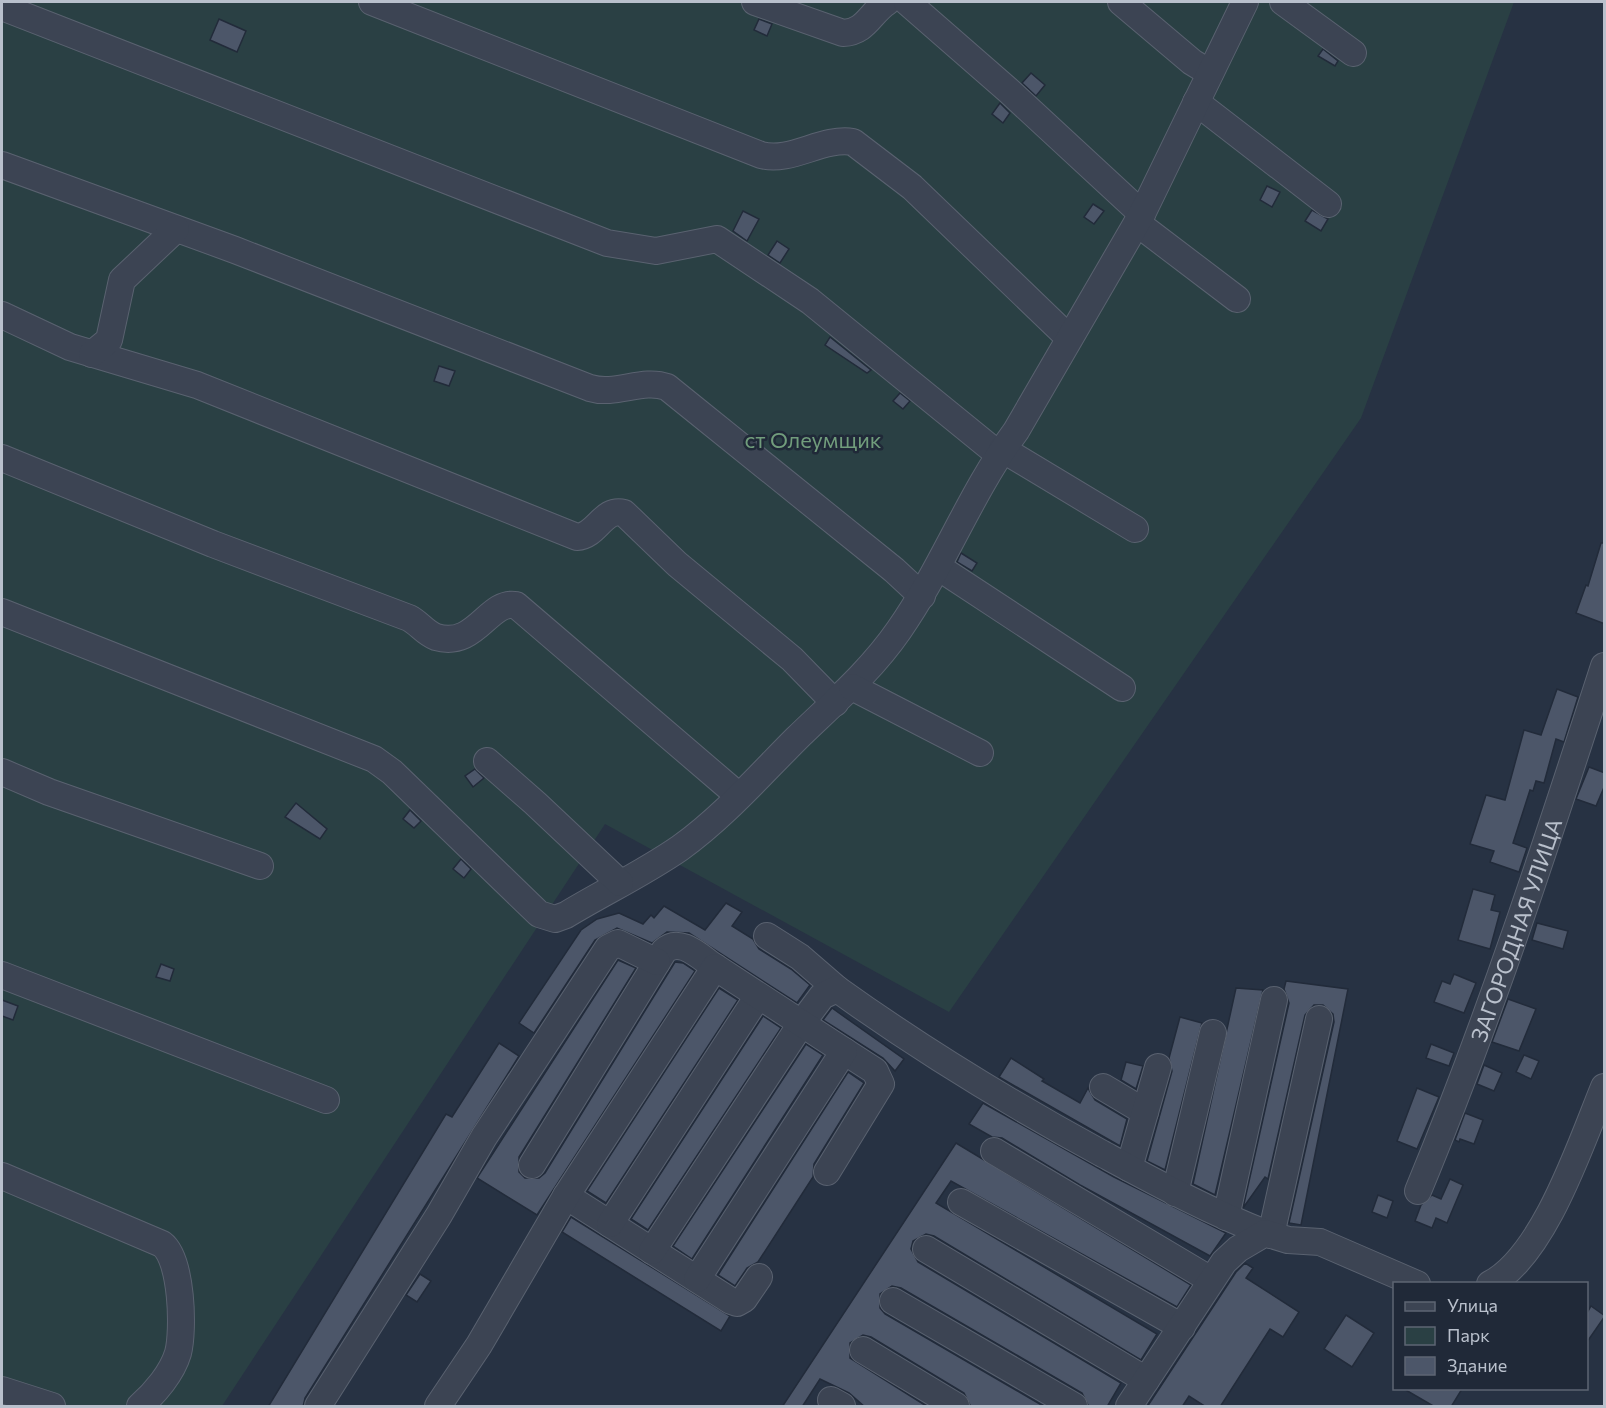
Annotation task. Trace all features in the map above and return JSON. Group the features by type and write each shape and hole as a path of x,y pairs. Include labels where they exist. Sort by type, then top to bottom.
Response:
{"street":[{"path":"372,2 761,155 774,156 841,141 853,142 912,187 1070,338"},
{"path":"755,2 843,33 851,33 865,26 887,2"},
{"path":"907,2 1009,91 1140,218 1237,299"},
{"path":"1121,2 1187,57 1210,73"},
{"path":"2,612 374,759 392,772 532,908 548,919 566,915 680,847 739,796 843,695 883,652 921,596 1000,452 1016,431 1140,218 1245,2"},
{"path":"1283,2 1353,53"},
{"path":"2,7 606,243 656,251 717,239 810,301 1000,452 1135,529"},
{"path":"1196,102 1328,204"},
{"path":"2,165 62,185 590,388 611,392 642,386 667,387 867,548 921,596"},
{"path":"92,354 109,340 122,280 176,230"},
{"path":"2,315 70,347 197,385 577,537 592,530 610,514 624,513 676,564 792,659 843,695 980,753"},
{"path":"2,458 213,544 409,618 425,632 437,637 463,637 506,604 516,604 739,796"},
{"path":"938,567 1122,688"},
{"name":"ЗАГОРОДНАЯ УЛИЦА","path":"1418,1191 1447,1122 1605,666"},
{"path":"487,760 620,884"},
{"path":"2,772 49,792 260,866"},
{"path":"767,936 800,957 837,989 890,1027 1004,1100 1175,1193 1268,1234 1288,1240 1320,1242 1412,1282"},
{"path":"318,1407 439,1215 484,1137 608,948 618,943 657,962"},
{"path":"532,1165 657,962 668,948 676,944 875,1071 880,1084 826,1172"},
{"path":"438,1407 479,1345 566,1196 715,967"},
{"path":"2,975 326,1100"},
{"path":"652,1251 801,1024 822,996 837,989"},
{"path":"610,1224 758,996"},
{"path":"1226,1217 1274,1000"},
{"path":"1129,1407 1211,1280 1231,1254 1268,1234 1319,1020"},
{"path":"1175,1193 1213,1033"},
{"path":"697,1279 844,1051"},
{"path":"1129,1168 1158,1067"},
{"path":"1103,1087 1145,1112"},
{"path":"1493,1282 1514,1266 1536,1240 1605,1087"},
{"path":"994,1151 1211,1280"},
{"path":"2,1176 162,1244 168,1250 176,1269 180,1309 177,1354 160,1385 140,1407"},
{"path":"566,1196 737,1303 747,1296 759,1277"},
{"path":"961,1202 1182,1327"},
{"path":"926,1249 1146,1380"},
{"path":"893,1302 1074,1407"},
{"path":"862,1350 956,1407"},
{"path":"2,1390 52,1407"}],"green space":[{"name":"ст Олеумщик","path":"2,2 1514,2 1361,418 949,1012 605,824 222,1406 2,1406"}],"building":[{"path":"219,19 246,31 237,52 210,40"},
{"path":"759,19 772,24 767,36 754,30"},
{"path":"1323,49 1338,61 1335,66 1318,56"},
{"path":"1031,73 1045,85 1036,96 1022,83"},
{"path":"1000,103 1010,113 1003,123 992,114"},
{"path":"1267,186 1280,192 1272,207 1260,200"},
{"path":"1093,204 1104,211 1094,224 1084,217"},
{"path":"1312,210 1328,219 1321,231 1305,221"},
{"path":"743,211 759,219 747,241 733,231"},
{"path":"777,241 789,249 780,263 768,255"},
{"path":"830,337 871,370 867,373 825,345"},
{"path":"439,366 455,371 449,386 434,381"},
{"path":"900,393 910,401 903,409 893,401"},
{"path":"1601,543 1605,543 1605,624 1576,613 1586,585 1588,586"},
{"path":"961,553 977,563 972,571 957,562"},
{"path":"1557,689 1578,697 1564,742 1556,739 1544,783 1536,781 1533,791 1530,790 1513,843 1527,848 1519,872 1490,862 1494,851 1470,844 1486,795 1505,800 1524,730 1541,735"},
{"path":"1589,767 1605,773 1605,785 1596,806 1576,799"},
{"path":"475,769 484,778 473,787 465,776"},
{"path":"296,803 327,829 320,839 285,817"},
{"path":"410,810 421,821 414,828 403,819"},
{"path":"461,859 471,869 464,878 453,869"},
{"path":"1473,889 1495,895 1491,910 1500,912 1490,949 1458,940"},
{"path":"726,903 742,912 732,926 753,939 759,949 791,969 810,985 797,1003 689,933 667,932 652,943 617,928 595,940 534,1033 519,1023 581,930 597,919 619,913 643,924 651,915 654,918 664,906 705,930"},
{"path":"1537,923 1568,931 1563,949 1532,940"},
{"path":"618,960 636,968 519,1157 519,1172 525,1178 539,1178 545,1173 675,962 683,963 695,971 537,1215 477,1178"},
{"path":"161,964 174,969 170,981 156,977"},
{"path":"1454,974 1476,983 1464,1013 1434,1002 1442,981 1450,984"},
{"path":"1286,981 1348,989 1301,1225 1289,1223 1334,1022 1333,1014 1323,1005 1314,1005 1305,1015 1268,1179 1265,1177 1243,1208 1289,1003 1284,989"},
{"path":"719,988 738,1000 606,1203 587,1191"},
{"path":"1236,988 1263,990 1215,1195 1193,1184"},
{"path":"1508,999 1536,1009 1519,1051 1492,1042"},
{"path":"2,1000 18,1006 13,1020 2,1016"},
{"path":"832,1008 904,1059 895,1071 883,1058 823,1020"},
{"path":"763,1016 781,1028 648,1230 631,1219"},
{"path":"1180,1017 1202,1023 1165,1170 1147,1161 1172,1071 1169,1058"},
{"path":"499,1043 519,1056 305,1398 303,1407 268,1407 446,1114 452,1117"},
{"path":"806,1044 823,1055 692,1259 673,1246"},
{"path":"1431,1044 1454,1053 1449,1066 1426,1058"},
{"path":"1524,1055 1539,1061 1531,1079 1516,1072"},
{"path":"1011,1058 1044,1079 1042,1081 1080,1103 1088,1088 1095,1100 1127,1119 1120,1146 999,1077"},
{"path":"1126,1062 1143,1066 1136,1089 1121,1080"},
{"path":"1484,1065 1502,1073 1494,1091 1477,1084"},
{"path":"848,1072 864,1083 814,1164 813,1177 758,1262 747,1268 735,1286 718,1275"},
{"path":"1417,1088 1439,1097 1417,1149 1397,1141"},
{"path":"983,1103 1114,1177 1226,1233 1210,1256 1080,1185 1002,1138 992,1137 969,1124"},
{"path":"1465,1113 1483,1120 1474,1144 1460,1139 1459,1142 1455,1140"},
{"path":"956,1143 1191,1285 1177,1307 951,1181 936,1203 1157,1334 1141,1360 934,1236 926,1234 913,1241 911,1249 918,1262 1121,1383 1107,1407 1089,1407 1082,1393 901,1288 892,1286 880,1294 880,1308 885,1314 1045,1407 971,1407 964,1393 871,1337 863,1335 850,1343 850,1358 928,1407 865,1407 849,1393 820,1379 802,1407 782,1407"},
{"path":"1450,1179 1463,1185 1447,1223 1436,1218 1432,1228 1415,1221 1421,1205 1432,1195 1441,1199"},
{"path":"1378,1195 1393,1201 1387,1218 1372,1212"},
{"path":"571,1217 730,1316 721,1331 562,1232"},
{"path":"1245,1263 1253,1268 1246,1278 1299,1312 1283,1337 1270,1329 1220,1407 1206,1407 1189,1396 1182,1407 1147,1407 1236,1272"},
{"path":"420,1274 431,1281 417,1302 406,1295"},
{"path":"1591,1306 1605,1316 1588,1341 1588,1311"},
{"path":"1346,1315 1374,1333 1352,1367 1324,1349"},
{"path":"1406,1390 1461,1390 1451,1407 1435,1407"}]}
